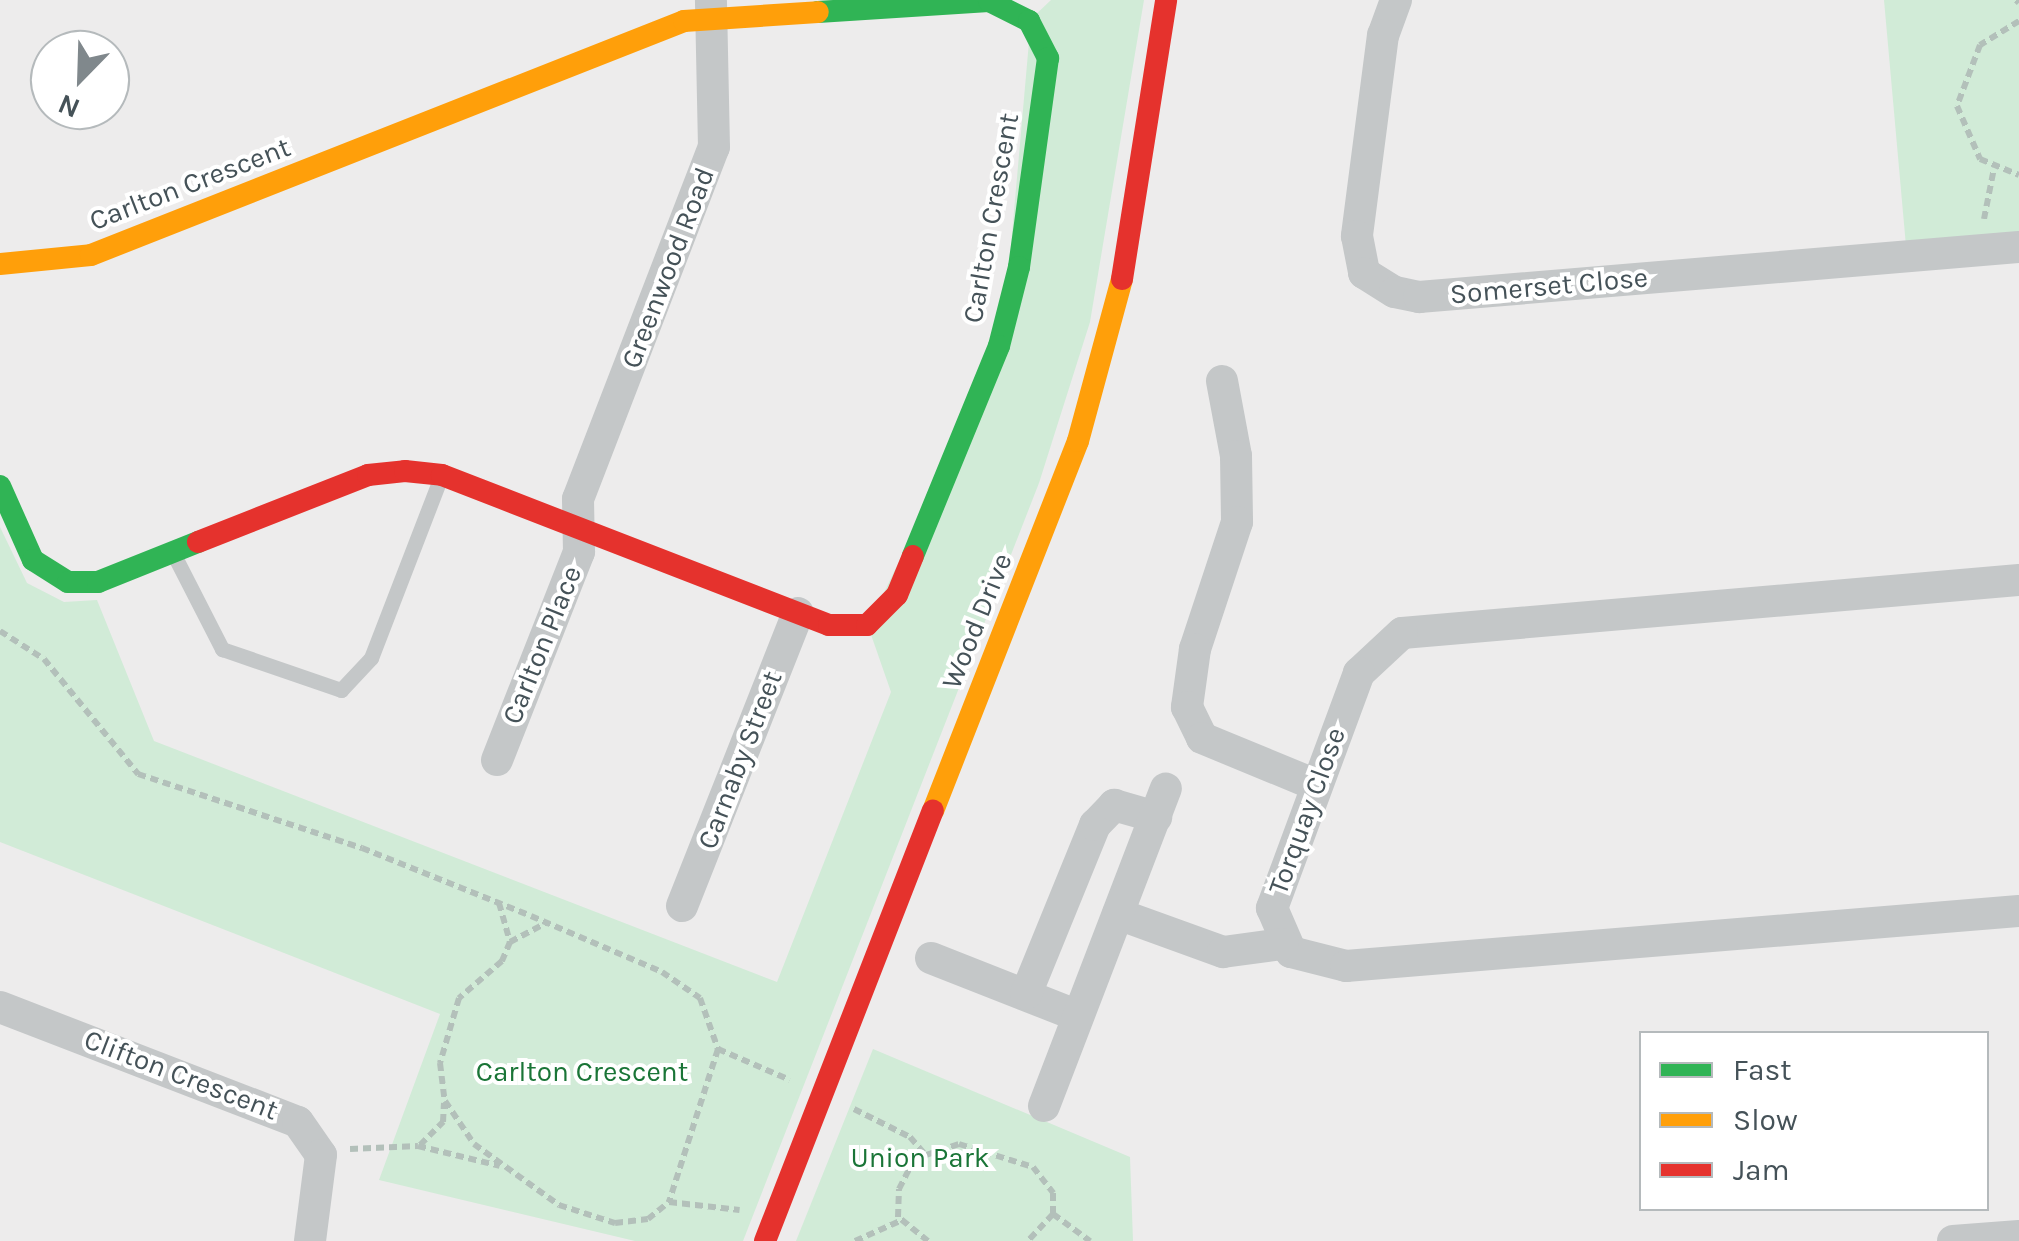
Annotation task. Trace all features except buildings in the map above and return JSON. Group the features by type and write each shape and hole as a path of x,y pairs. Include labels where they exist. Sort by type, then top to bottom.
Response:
{"street":[{"name":"Wood Drive","path":"765,1241 1078,442 1128,258 1166,0"},
{"name":"Somerset Close","path":"1396,0 1383,35 1357,236 1358,264 1381,286 1420,297 2019,247"},
{"name":"Carlton Crescent","path":"0,264 91,255 712,11 990,1 1029,20 1048,58 1012,302 897,594 867,625 828,625 442,475 368,475 98,582 53,577 26,549 0,486"},
{"name":"Greenwood Road","path":"579,528 578,499 714,147 712,11"},
{"path":"1222,381 1236,456 1238,522 1195,648 1191,724 1216,746 1316,785"},
{"name":"Carlton Place","path":"497,760 579,552 579,528"},
{"name":"Torquay Close","path":"1282,944 1273,924 1275,889 1359,673 1402,633 2019,580"},
{"name":"Carnaby Street","path":"682,906 798,613"},
{"path":"1026,994 1095,825 1114,805 1161,803 1044,1106"},
{"path":"1118,914 1224,952 1282,944 1310,962 1346,966 2019,911"},
{"path":"931,958 1078,1016"},
{"name":"Clifton Crescent","path":"0,1007 278,1112 298,1122 321,1155"},
{"path":"312,1241 321,1155"},
{"path":"1953,1241 2019,1236"}],"lane":[{"path":"173,552 210,640 222,650 341,690 371,658 442,475"}],"path":[{"path":"2019,21 1980,45 1959,92 1968,142 1994,168 2019,175"},
{"path":"1981,250 1994,168"},
{"path":"0,630 44,659 138,774 498,903 662,972 700,998 718,1049 668,1202 648,1219 614,1223 559,1204 501,1166 444,1101"},
{"path":"498,903 510,942"},
{"path":"418,1146 443,1122 442,1048 459,998 502,961 510,942 547,922"},
{"path":"718,1049 800,1085"},
{"path":"847,1106 910,1136 924,1153"},
{"path":"928,1241 902,1220 899,1189 924,1153 958,1144 1033,1167 1053,1193 1053,1214 1028,1241"},
{"path":"321,1155 418,1146 501,1166"},
{"path":"668,1202 755,1216"},
{"path":"1053,1214 1090,1241"},
{"path":"855,1241 902,1220"}],"green space":[{"name":"Carlton Crescent","path":"1051,0 1144,0 1090,322 1039,483 743,1241 635,1241 379,1180 440,1014 0,842 0,527 27,583 64,602 97,600 154,741 777,982 891,692 868,626 1002,347 1031,19"},
{"path":"1884,0 2019,0 2019,236 1906,246"},
{"name":"Union Park","path":"873,1049 1130,1157 1133,1241 796,1241"}],"traffic: fast":[{"path":"818,12 989,1 1029,21 1048,58 1019,267 999,346 913,556"},
{"path":"0,486 33,560 68,582 98,582 198,542"}],"traffic: slow":[{"path":"0,264 91,255 684,21 818,12"},
{"path":"933,811 1078,441 1122,279"}],"traffic: jam":[{"path":"1122,279 1166,0"},
{"path":"198,542 368,475 405,471 442,475 829,625 867,625 897,595 913,556"},
{"path":"765,1241 933,811"}]}
